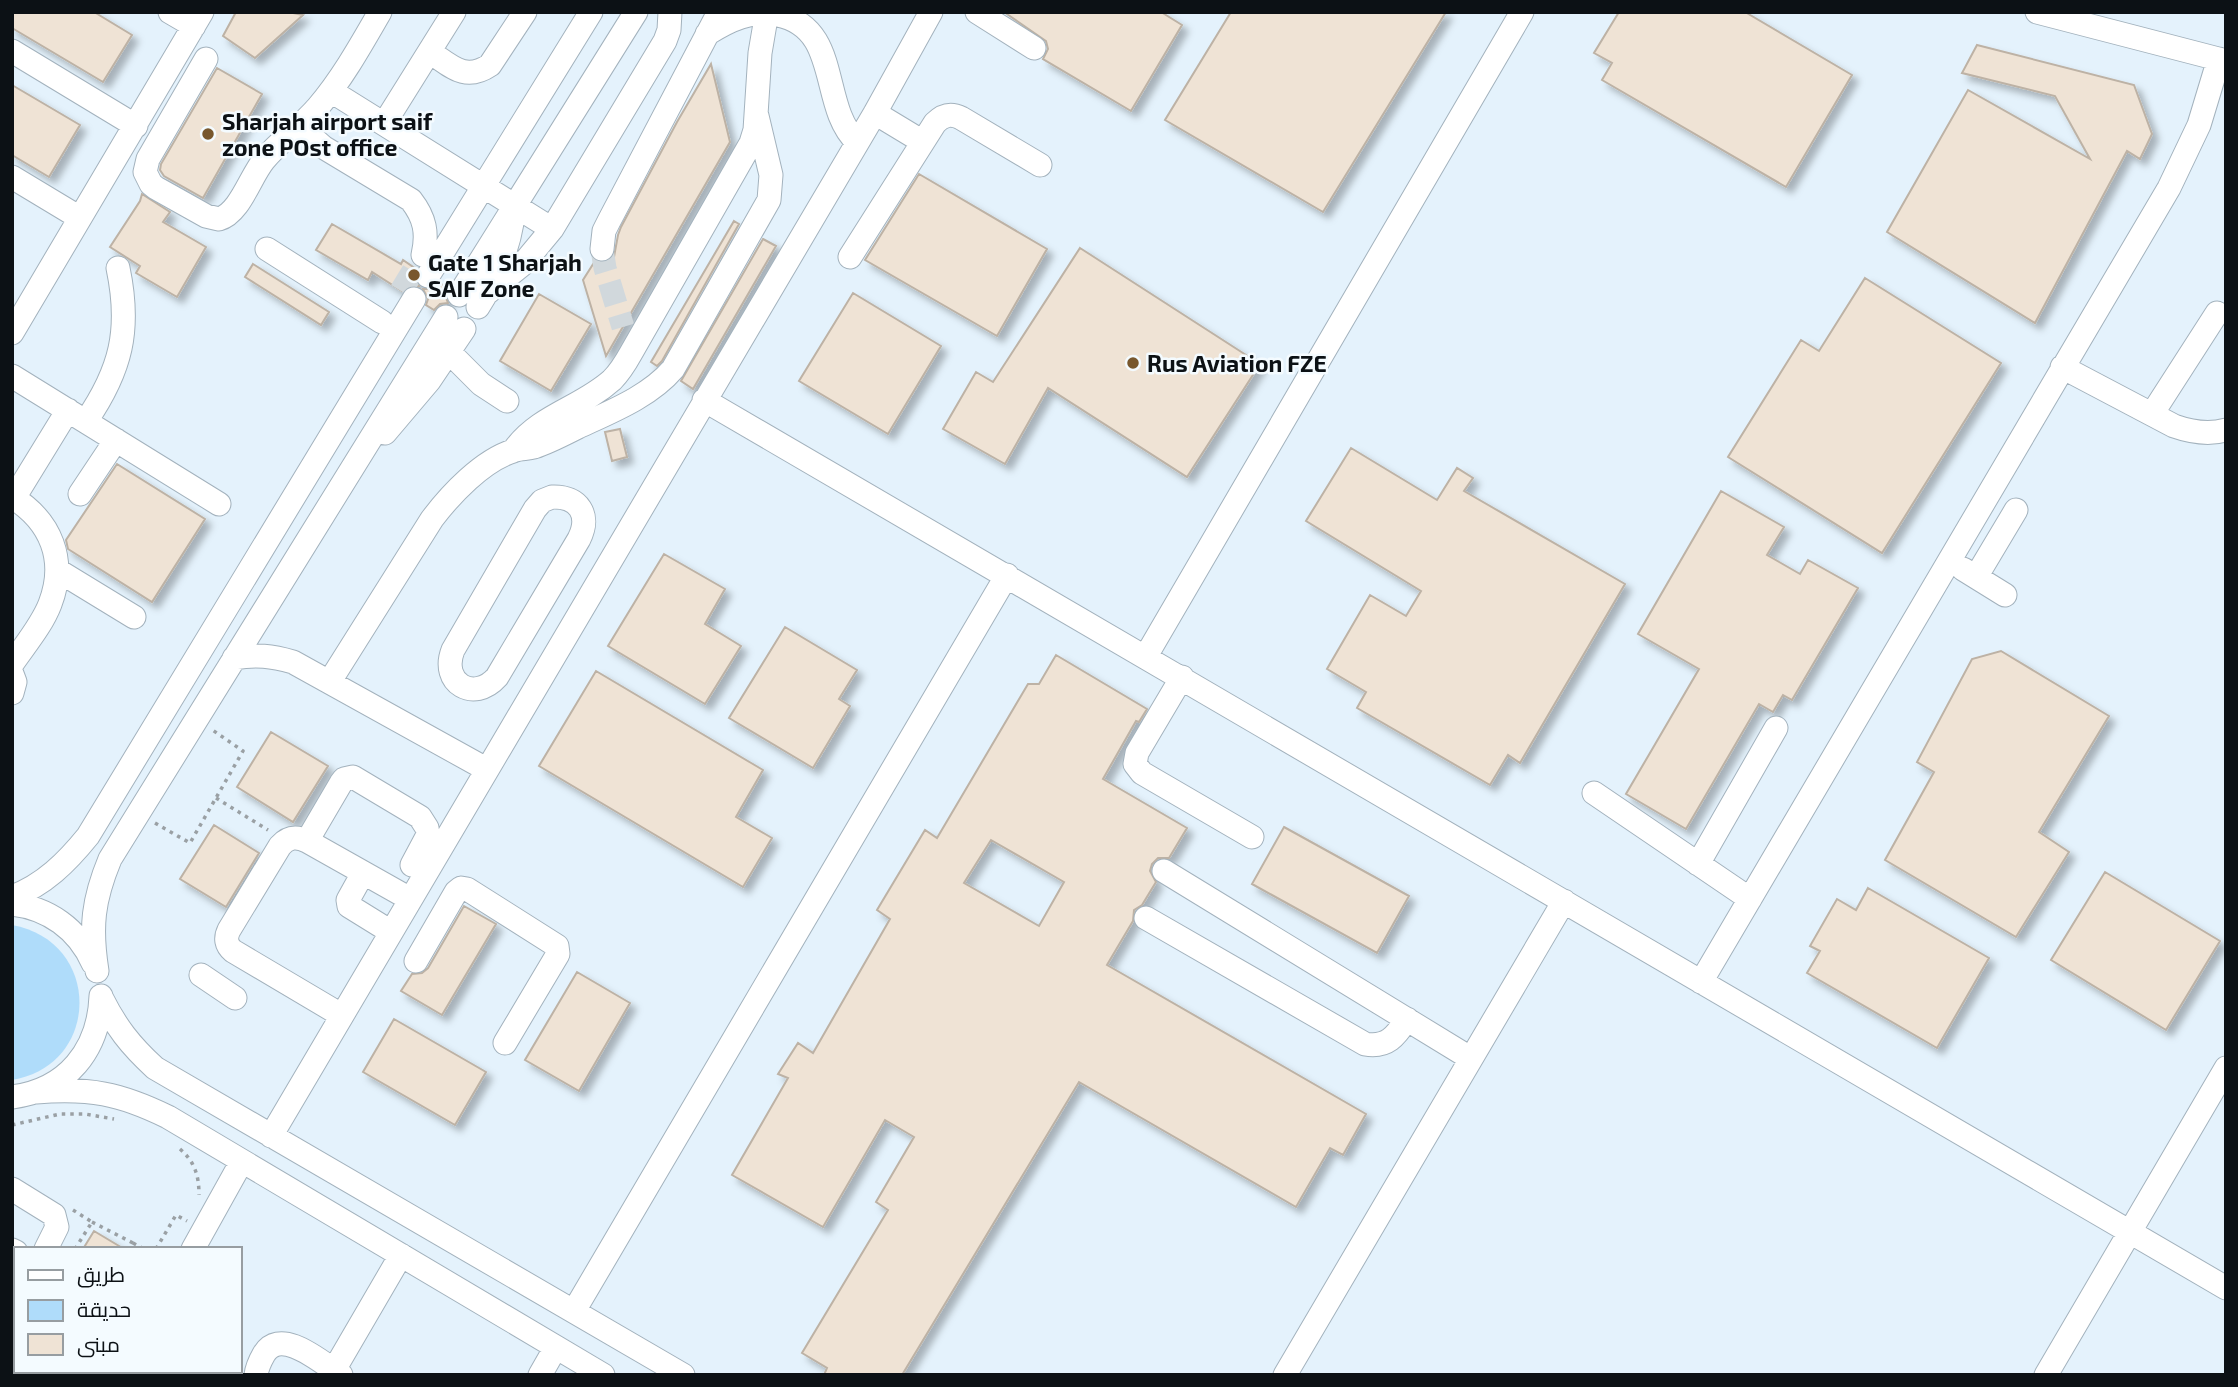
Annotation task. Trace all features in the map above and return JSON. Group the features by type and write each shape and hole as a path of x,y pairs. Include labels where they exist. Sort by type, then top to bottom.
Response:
{"street":[{"path":"12,333 20,303 80,218 198,19 170,12"},
{"path":"206,59 145,165 147,178 156,188 212,219 226,217 231,213 261,163 282,140 304,122 331,91 380,12"},
{"path":"384,124 454,12"},
{"path":"430,51 463,72 482,71 490,65 525,12"},
{"path":"304,122 315,140 323,147 411,200 425,223 427,239 422,266 483,186 591,12"},
{"path":"636,12 515,206 475,299 523,264 552,229 665,41 670,12"},
{"path":"602,249 604,231 719,12"},
{"path":"707,34 725,22 767,12 788,17 806,28 819,45 841,120 857,142"},
{"path":"330,681 449,496 473,475 513,450 532,429 592,395 612,379 631,353 745,155 755,130 760,53 767,12"},
{"path":"408,893 486,769 875,113 931,12"},
{"path":"977,12 1034,48"},
{"path":"1146,656 1522,12"},
{"path":"1701,982 2185,157 2222,60 2036,12"},
{"path":"12,51 136,126"},
{"path":"331,91 552,229"},
{"path":"875,113 923,142"},
{"path":"513,450 535,447 613,410 653,387 673,369 769,201 771,175 757,116"},
{"path":"850,257 939,119 956,116 1040,165"},
{"path":"12,177 80,218"},
{"path":"267,249 382,322"},
{"path":"12,664 49,607 57,570 49,534 29,507 13,497 77,416 103,397 122,347 124,294 118,268"},
{"path":"12,897 46,878 69,859 88,836 360,388 408,295 382,322 368,351 360,388"},
{"path":"2152,414 2217,313"},
{"path":"358,459 408,409 449,352 455,323 358,459 110,859 99,885 93,914 93,943 102,997 115,1024 133,1048 155,1068 683,1375"},
{"path":"623,327 631,353"},
{"path":"449,352 481,384 507,401"},
{"path":"2062,367 2189,431 2205,433 2226,429"},
{"path":"12,376 219,504"},
{"path":"704,400 2226,1288"},
{"path":"80,494 116,440"},
{"path":"563,497 573,501 580,509 584,529 571,553 497,677 490,685 481,689 471,690 461,686 450,670 453,650 542,501 563,497"},
{"path":"1976,577 2016,510"},
{"path":"571,553 602,573"},
{"path":"1948,561 2005,595"},
{"path":"57,570 134,617"},
{"path":"574,1311 1007,575"},
{"path":"234,658 274,656 293,662 486,769"},
{"path":"12,674 15,682 12,693"},
{"path":"1182,677 1137,753 1135,764 1142,773 1252,837"},
{"path":"1698,864 1776,728"},
{"path":"271,1136 391,932 426,842 427,828 420,817 358,778 348,777 296,841 227,934 230,948 237,953 341,1015"},
{"path":"1594,793 1750,899"},
{"path":"296,841 408,893 448,906"},
{"path":"1164,871 1470,1058"},
{"path":"363,873 348,900 349,906 391,932"},
{"path":"416,961 458,890 464,888 555,944 559,948 558,954 505,1043"},
{"path":"1285,1375 1564,901"},
{"path":"12,904 36,909 57,919 74,933 88,951 97,971"},
{"path":"1146,918 1366,1044 1375,1046 1392,1040 1407,1020"},
{"path":"217,986 237,953"},
{"path":"36,1092 58,1081 77,1065 91,1044 99,1021 102,997"},
{"path":"2046,1375 2226,1068"},
{"path":"13,1097 70,1089 104,1092 137,1102 168,1117 603,1375"},
{"path":"194,1247 243,1161"},
{"path":"12,1189 54,1215 57,1227 47,1247"},
{"path":"256,1375 257,1366 268,1348 283,1342 293,1345 338,1373 401,1255"},
{"path":"540,1375 556,1347"}],"path":[{"path":"139,813 190,843 243,751 197,719"},
{"path":"216,798 296,841"},
{"path":"12,1125 60,1114 85,1114 121,1120"},
{"path":"172,1144 192,1161 198,1175 199,1198"},
{"path":"157,1247 176,1215"},
{"path":"92,1222 140,1247"},
{"path":"131,1247 133,1243"}],"shaded area":[{"path":"12,12 2226,12 2226,1375 12,1375"}],"green space":[{"path":"12,925 42,936 63,954 75,977 79,1003 75,1029 63,1052 42,1070 12,1080"}],"building":[{"path":"12,12 94,12 132,35 103,82 12,28"},
{"path":"236,12 288,12 303,15 255,58 223,36"},
{"path":"1004,12 1161,12 1182,25 1131,111 1043,59 1048,49 1046,41"},
{"path":"1231,12 1446,12 1323,212 1165,120"},
{"path":"1619,12 1745,12 1852,75 1786,187 1602,80 1612,63 1594,53"},
{"path":"1977,45 2134,85 2152,134 2140,159 2127,151 2035,323 1887,232 1968,90 2090,159 2055,96 1962,73"},
{"path":"711,64 730,142 606,356 583,280 595,261 607,262 614,257 621,227"},
{"name":"Sharjah airport saif zone POst office","path":"217,68 262,94 203,198 164,176 160,170"},
{"path":"12,85 80,125 49,177 12,155"},
{"path":"919,174 1047,249 997,336 865,260"},
{"path":"142,194 170,212 163,222 206,247 177,297 136,273 140,266 110,247"},
{"path":"734,221 739,224 657,366 651,362"},
{"path":"332,224 401,264 403,260 416,269 414,276 419,286 408,286 402,291 372,272 368,280 316,250"},
{"path":"763,239 776,246 693,389 681,381"},
{"name":"Rus Aviation FZE","path":"1080,248 1260,364 1187,477 1048,388 1005,464 943,429 976,372 993,382"},
{"path":"253,264 329,312 321,325 245,277"},
{"path":"1865,278 2001,363 1882,553 1728,457 1801,340 1819,351"},
{"path":"440,283 447,288 445,295 448,303 440,304 434,310 426,305 428,299 423,289 434,289"},
{"path":"853,293 941,346 888,434 799,381"},
{"path":"539,294 591,324 551,391 500,361"},
{"path":"620,429 627,457 612,461 605,432"},
{"path":"1351,448 1437,500 1457,468 1473,478 1464,491 1625,584 1520,763 1508,755 1490,785 1357,708 1366,692 1327,669 1370,595 1406,616 1421,591 1306,521"},
{"path":"117,464 205,519 152,602 68,549 66,540"},
{"path":"1721,491 1784,527 1767,555 1800,574 1808,560 1858,588 1792,700 1783,695 1773,712 1759,704 1686,829 1626,794 1699,669 1638,634"},
{"path":"664,554 725,589 705,624 741,646 705,704 608,646"},
{"path":"785,627 857,670 839,699 850,706 813,768 729,718"},
{"path":"2001,651 2109,716 2039,832 2069,852 2016,937 1885,860 1934,772 1917,762 1972,659"},
{"path":"1056,655 1147,709 1139,722 1136,721 1103,779 1187,828 1169,858 1158,858 1152,864 1150,871 1156,882 1142,905 1134,910 1133,921 1107,965 1366,1114 1343,1155 1330,1148 1296,1207 1079,1082 902,1375 824,1375 827,1368 802,1353 888,1210 876,1202 914,1137 885,1120 823,1227 732,1175 788,1078 778,1074 798,1043 813,1053 890,919 877,910 925,830 937,838 1028,684 1039,684","holes":["991,840 1064,882 1039,926 964,883"]},
{"path":"596,671 763,770 736,817 772,838 743,887 539,766"},
{"path":"271,732 328,766 293,822 237,787"},
{"path":"214,825 259,853 226,907 180,879"},
{"path":"1284,827 1409,896 1377,953 1252,884"},
{"path":"2105,872 2220,941 2166,1030 2051,960"},
{"path":"1868,888 1989,958 1937,1048 1807,973 1820,951 1810,946 1837,899 1856,910"},
{"path":"464,906 496,924 442,1015 401,991 412,974 422,973 428,968"},
{"path":"577,972 630,1003 579,1091 525,1060"},
{"path":"394,1019 486,1072 455,1125 363,1072"},
{"path":"94,1231 121,1247 84,1247"}],"tunnel":[{"path":"602,249 623,327"},
{"path":"401,291 415,268"}],"place":[{"name":"Sharjah airport saif zone POst office","path":"208,134"},
{"name":"Gate 1 Sharjah SAIF Zone","path":"414,275"},
{"name":"Rus Aviation FZE","path":"1133,363"}]}
